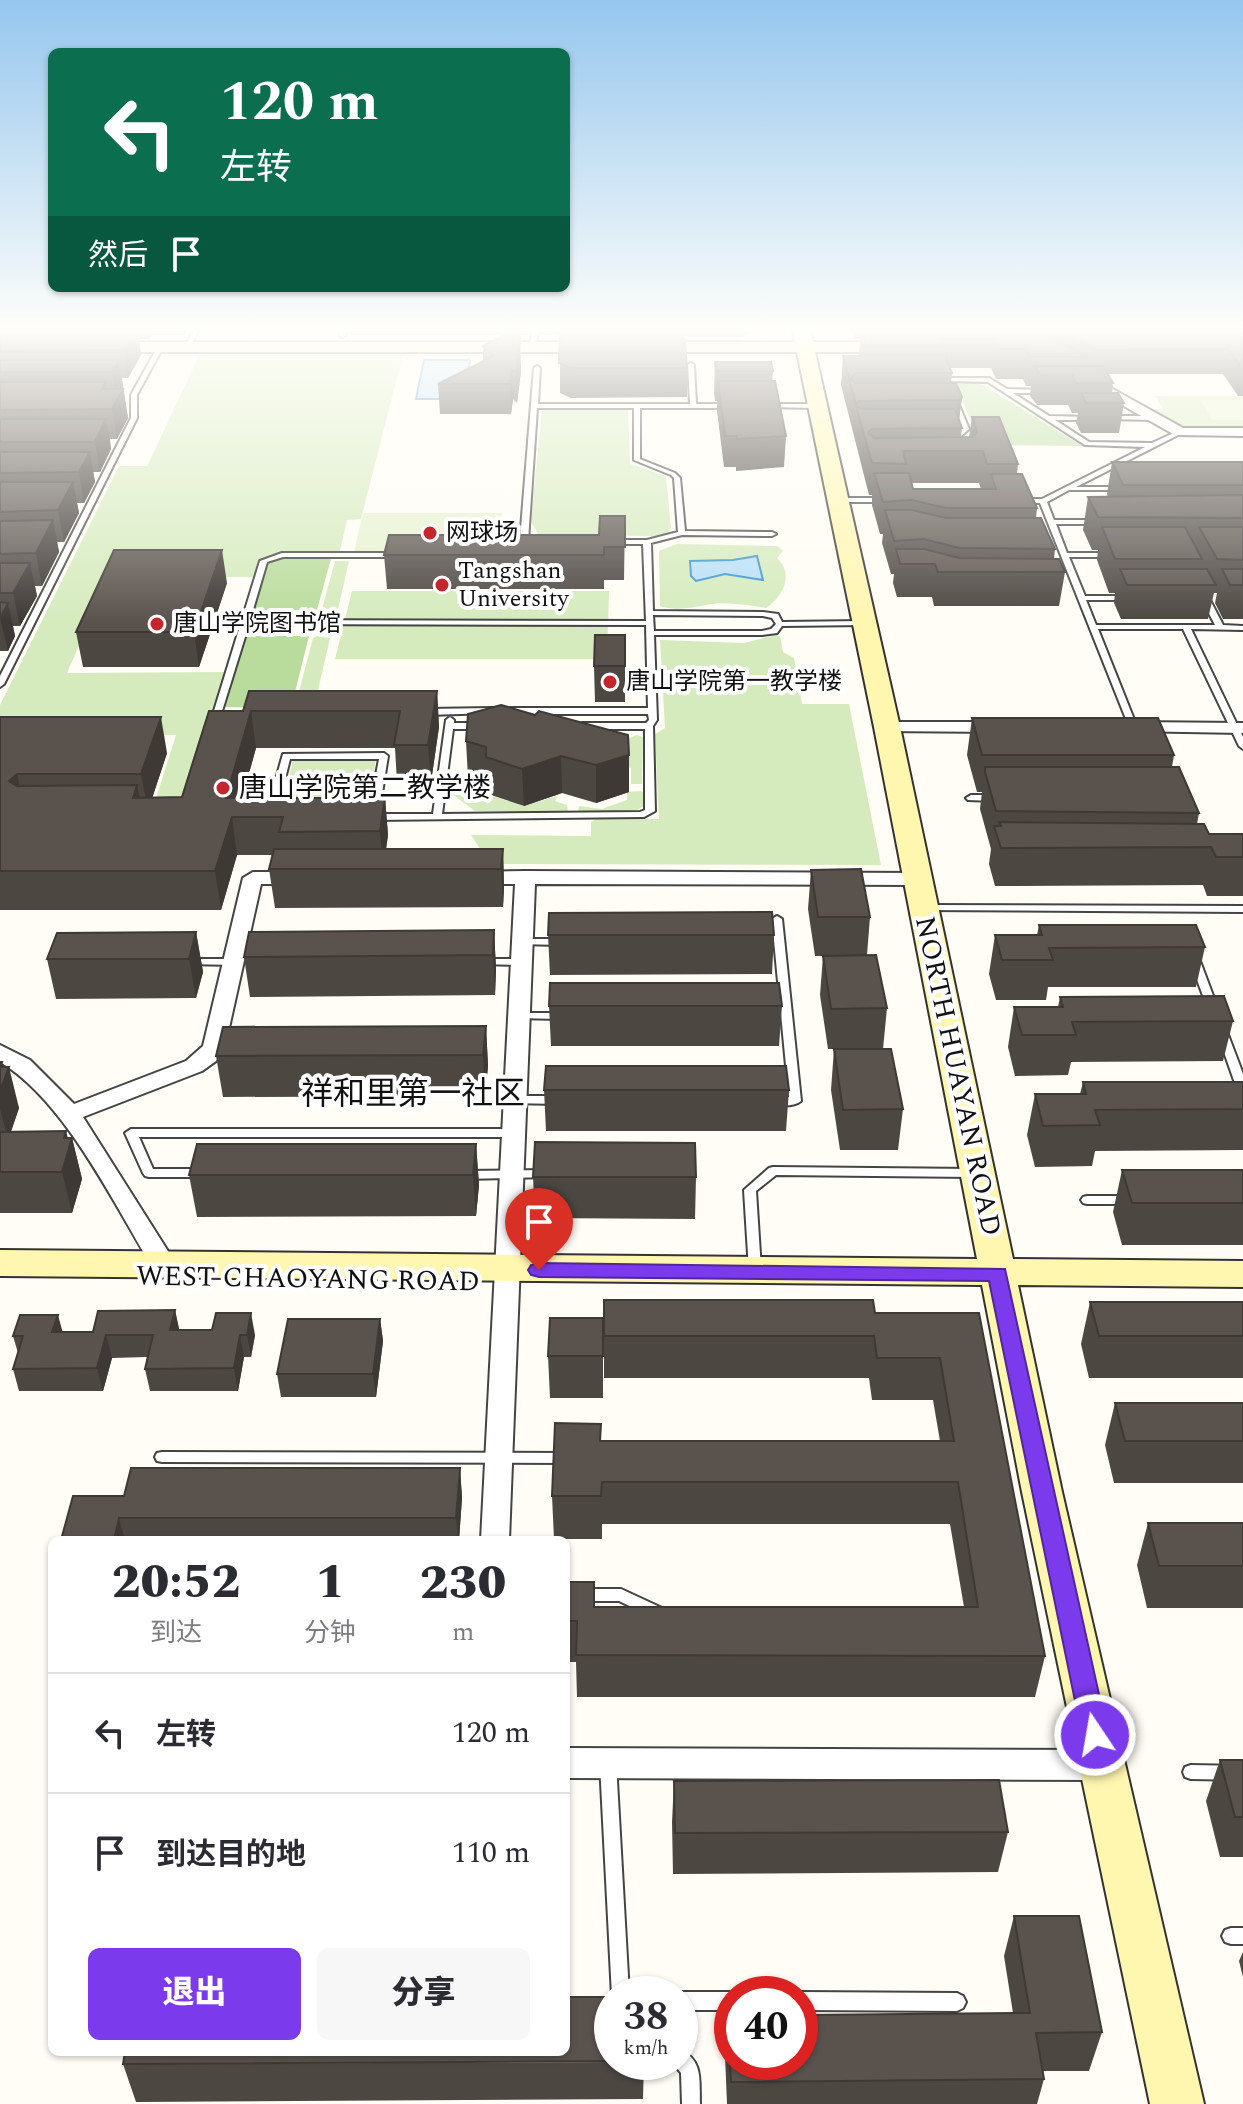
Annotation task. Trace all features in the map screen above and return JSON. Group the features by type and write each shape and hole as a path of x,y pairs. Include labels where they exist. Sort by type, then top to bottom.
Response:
{"street":[{"name":"NORTH HUAYAN ROAD","path":"821,426 887,727 1102,1765 1177,2104"},
{"path":"1170,426 1180,432 1243,432"},
{"path":"887,727 1010,727"},
{"path":"1125,727 1156,734 1239,728"},
{"path":"495,1536 511,1133 525,877"},
{"path":"73,1127 208,1056 241,962 253,878 317,878"},
{"path":"461,878 917,879"},
{"path":"0,1052 22,1065 73,1127 165,1267"},
{"name":"WEST CHAOYANG ROAD","path":"0,1263 507,1276"},
{"name":"WEST CHAOYANG ROAD","path":"0,1275 751,1277 955,1284 998,1274 1243,1274"},
{"path":"570,1763 1102,1765"}],"lane":[{"path":"0,684 130,426"},
{"path":"504,554 518,548 524,541 533,426"},
{"path":"637,426 637,460 677,478 682,533"},
{"path":"943,435 957,435 966,429 965,426"},
{"path":"1060,426 1087,444 1155,445"},
{"path":"1011,501 1043,501 1180,432"},
{"path":"957,435 962,450"},
{"path":"106,444 121,444"},
{"path":"89,477 104,477"},
{"path":"1067,489 1127,489"},
{"path":"837,500 900,500"},
{"path":"1043,501 1093,627 1125,727"},
{"path":"74,508 89,508"},
{"path":"1051,522 1115,522"},
{"path":"601,542 647,542 682,533 772,534"},
{"path":"524,541 540,541"},
{"path":"358,817 641,815 650,811 649,726 653,711 647,542"},
{"path":"1046,546 1124,555"},
{"path":"55,547 69,547"},
{"path":"209,741 264,561 272,557 414,555"},
{"path":"1199,587 1220,627"},
{"path":"1062,588 1077,588"},
{"path":"31,591 46,591"},
{"path":"1081,598 1143,598"},
{"path":"1189,598 1217,598"},
{"path":"245,622 650,623 763,614 775,616 780,624"},
{"path":"650,623 762,633 779,629 780,624"},
{"path":"780,624 863,623"},
{"path":"1093,627 1243,628"},
{"path":"1186,627 1239,728 1243,746"},
{"path":"13,631 26,631"},
{"path":"420,712 653,711"},
{"path":"437,816 451,712"},
{"path":"218,713 233,713"},
{"path":"449,726 495,726"},
{"path":"572,726 649,726"},
{"path":"285,817 271,817 286,756 384,756 373,817"},
{"path":"971,798 1001,798"},
{"path":"924,908 1243,909"},
{"path":"1175,908 1180,923"},
{"path":"763,1101 795,1101 777,919"},
{"path":"472,962 567,942"},
{"path":"764,942 779,942"},
{"path":"1191,952 1243,1089"},
{"path":"173,962 241,962"},
{"path":"518,1016 581,1016"},
{"path":"770,1016 786,1016"},
{"path":"513,1100 576,1100"},
{"path":"212,1173 149,1173 131,1133 511,1133"},
{"path":"751,1277 750,1190 773,1171 978,1174"},
{"path":"448,1174 558,1174"},
{"path":"1087,1200 1150,1200"},
{"path":"162,1457 575,1458"},
{"path":"570,1595 621,1595 663,1616 679,1616"},
{"path":"608,1762 619,1976"},
{"path":"1191,1772 1243,1773"},
{"path":"818,2001 957,2002"},
{"path":"690,2080 691,2104"}],"green space":[{"path":"166,426 385,426 361,519 347,520 339,555 282,555 259,577 109,577 67,673 230,672 185,811 152,811 176,735 0,736 0,705 119,466 147,466"},
{"path":"540,426 629,426 630,464 666,476 671,528 667,533 655,536 539,535 531,522"},
{"path":"973,426 1050,426 1082,446 980,445"},
{"name":"网球场","path":"363,513 502,513 499,552 354,552"},
{"path":"677,544 777,546 783,551 777,558 785,571 784,585 777,598 766,608 728,603 683,608 660,606 659,551"},
{"path":"332,555 317,610 249,610 264,561 272,557"},
{"path":"335,561 349,561 338,609 322,609"},
{"path":"352,591 609,591 607,659 335,659"},
{"path":"241,636 309,636 293,700 286,708 220,707"},
{"path":"780,636 783,652 794,658 802,704 849,704 881,865 490,864 471,835 591,836 591,822 596,819 659,819 655,734 665,728 660,640 744,643"},
{"path":"313,638 330,638 316,699 297,699"},
{"path":"636,735 643,737 642,784 631,784 631,768 589,758"},
{"path":"376,759 367,812 281,812 293,760"},
{"path":"466,787 523,806 558,796 555,801 567,805 568,812 475,811 452,794 452,790"},
{"path":"641,791 645,805 634,812 578,811 579,806 602,809 627,800 627,792"}],"water":[{"path":"757,556 763,580 725,574 696,581 691,576 690,561"}],"building":[{"path":"0,426 103,426 95,442 0,442"},
{"path":"724,426 784,426 786,436 737,439 737,436 725,436"},
{"path":"862,426 962,428 872,429 868,433 874,438 973,437 977,432 975,426 1003,426 1018,464 987,464 983,451 903,451 906,464 872,463"},
{"path":"0,452 90,452 79,472 0,473"},
{"path":"1112,462 1243,462 1243,485 1123,485"},
{"path":"874,473 909,473 913,489 996,489 991,474 1022,474 1037,508 946,508 912,500 883,502"},
{"path":"0,482 73,482 58,510 0,512"},
{"path":"1243,495 1243,518 1098,517 1088,497"},
{"path":"885,510 912,510 946,518 1041,518 1055,549 959,548 924,539 894,541"},
{"path":"600,516 625,516 625,547 604,547 604,555 384,555 389,535 599,535"},
{"path":"53,520 36,553 0,554 0,521"},
{"path":"1102,527 1185,527 1202,559 1115,559"},
{"path":"1199,527 1243,527 1243,560 1217,559"},
{"path":"896,549 924,549 959,558 1059,559 1065,572 938,572 935,564 900,564"},
{"path":"114,550 222,550 194,632 76,632"},
{"path":"0,563 30,563 13,593 0,593"},
{"path":"1120,569 1207,569 1216,585 1127,585"},
{"path":"1222,569 1243,569 1243,585 1230,585"},
{"path":"0,602 8,603 0,618"},
{"path":"595,635 625,635 625,666 594,666"},
{"path":"249,691 437,691 428,745 394,745 400,711 251,711 226,798 385,798 380,831 279,832 283,817 232,817 215,871 0,871 0,717 161,717 141,774 17,774 9,781 17,786 137,785 133,798 182,797 209,711 243,711"},
{"path":"501,705 535,715 539,711 628,735 629,755 596,765 561,756 522,769 486,757 486,747 466,741 468,714"},
{"path":"972,718 1158,718 1174,755 982,755"},
{"path":"985,767 1179,767 1199,813 996,811"},
{"path":"999,822 1204,824 1209,834 1243,834 1243,857 1216,857 1211,847 1001,848 994,826 1001,826"},
{"path":"274,849 503,849 501,869 269,869"},
{"path":"861,869 870,917 818,917 811,870"},
{"path":"772,912 774,935 548,935 549,913"},
{"path":"1039,925 1196,925 1205,947 1049,948 1053,960 1002,960 995,935 1042,935"},
{"path":"494,930 493,955 244,957 249,932"},
{"path":"196,932 189,959 47,959 57,933"},
{"path":"876,955 887,1008 831,1009 823,956"},
{"path":"550,983 779,983 782,1006 549,1006"},
{"path":"1224,996 1233,1021 1072,1022 1076,1035 1022,1035 1014,1007 1063,1007 1060,997"},
{"path":"486,1026 483,1055 216,1056 223,1027"},
{"path":"834,1049 891,1049 903,1109 843,1110"},
{"path":"546,1066 786,1066 789,1090 544,1090"},
{"path":"0,1067 9,1067 0,1091"},
{"path":"1083,1082 1243,1082 1243,1109 1095,1110 1100,1125 1043,1126 1035,1094 1086,1094"},
{"path":"66,1131 64,1138 72,1138 62,1172 0,1172 0,1132"},
{"path":"535,1142 695,1143 696,1177 533,1177"},
{"path":"197,1144 476,1144 473,1175 189,1175"},
{"path":"1122,1170 1243,1170 1243,1203 1132,1203"},
{"path":"604,1300 873,1300 875,1313 979,1313 1045,1656 576,1655 577,1621 570,1621 570,1582 594,1582 594,1607 978,1607 958,1482 602,1482 601,1496 552,1496 555,1423 601,1424 600,1441 954,1441 940,1358 877,1358 874,1336 604,1336"},
{"path":"1090,1302 1243,1302 1243,1336 1099,1336"},
{"path":"175,1310 170,1330 212,1330 216,1313 251,1313 247,1335 240,1335 234,1368 145,1369 153,1335 106,1335 97,1368 13,1369 23,1336 13,1336 20,1315 58,1315 52,1332 93,1332 98,1311"},
{"path":"550,1318 603,1318 603,1356 548,1356"},
{"path":"288,1319 380,1319 373,1374 277,1374"},
{"path":"1115,1403 1243,1403 1243,1441 1125,1441"},
{"path":"131,1468 460,1468 456,1518 119,1518 115,1536 62,1536 73,1496 124,1496"},
{"path":"1148,1523 1243,1523 1243,1566 1159,1566"},
{"path":"1220,1760 1243,1760 1243,1817 1235,1817"},
{"path":"999,1780 1008,1832 675,1833 674,1781"},
{"path":"1014,1916 1079,1916 1102,2032 1036,2033 1044,2079 731,2082 818,2080 818,2015 1030,2013"},
{"path":"570,1997 594,1997 594,2061 123,2064 124,2056 570,2056"}],"place":[{"name":"网球场","path":"430,533"},
{"name":"Tangshan University","path":"442,585"},
{"name":"唐山学院图书馆","path":"157,624"},
{"name":"唐山学院第一教学楼","path":"610,682"},
{"name":"唐山学院第二教学楼","path":"223,788"}],"district":[{"name":"祥和里第一社区","path":"413,1094"}],"route":[{"path":"539,1270 998,1274 1095,1735"}]}
